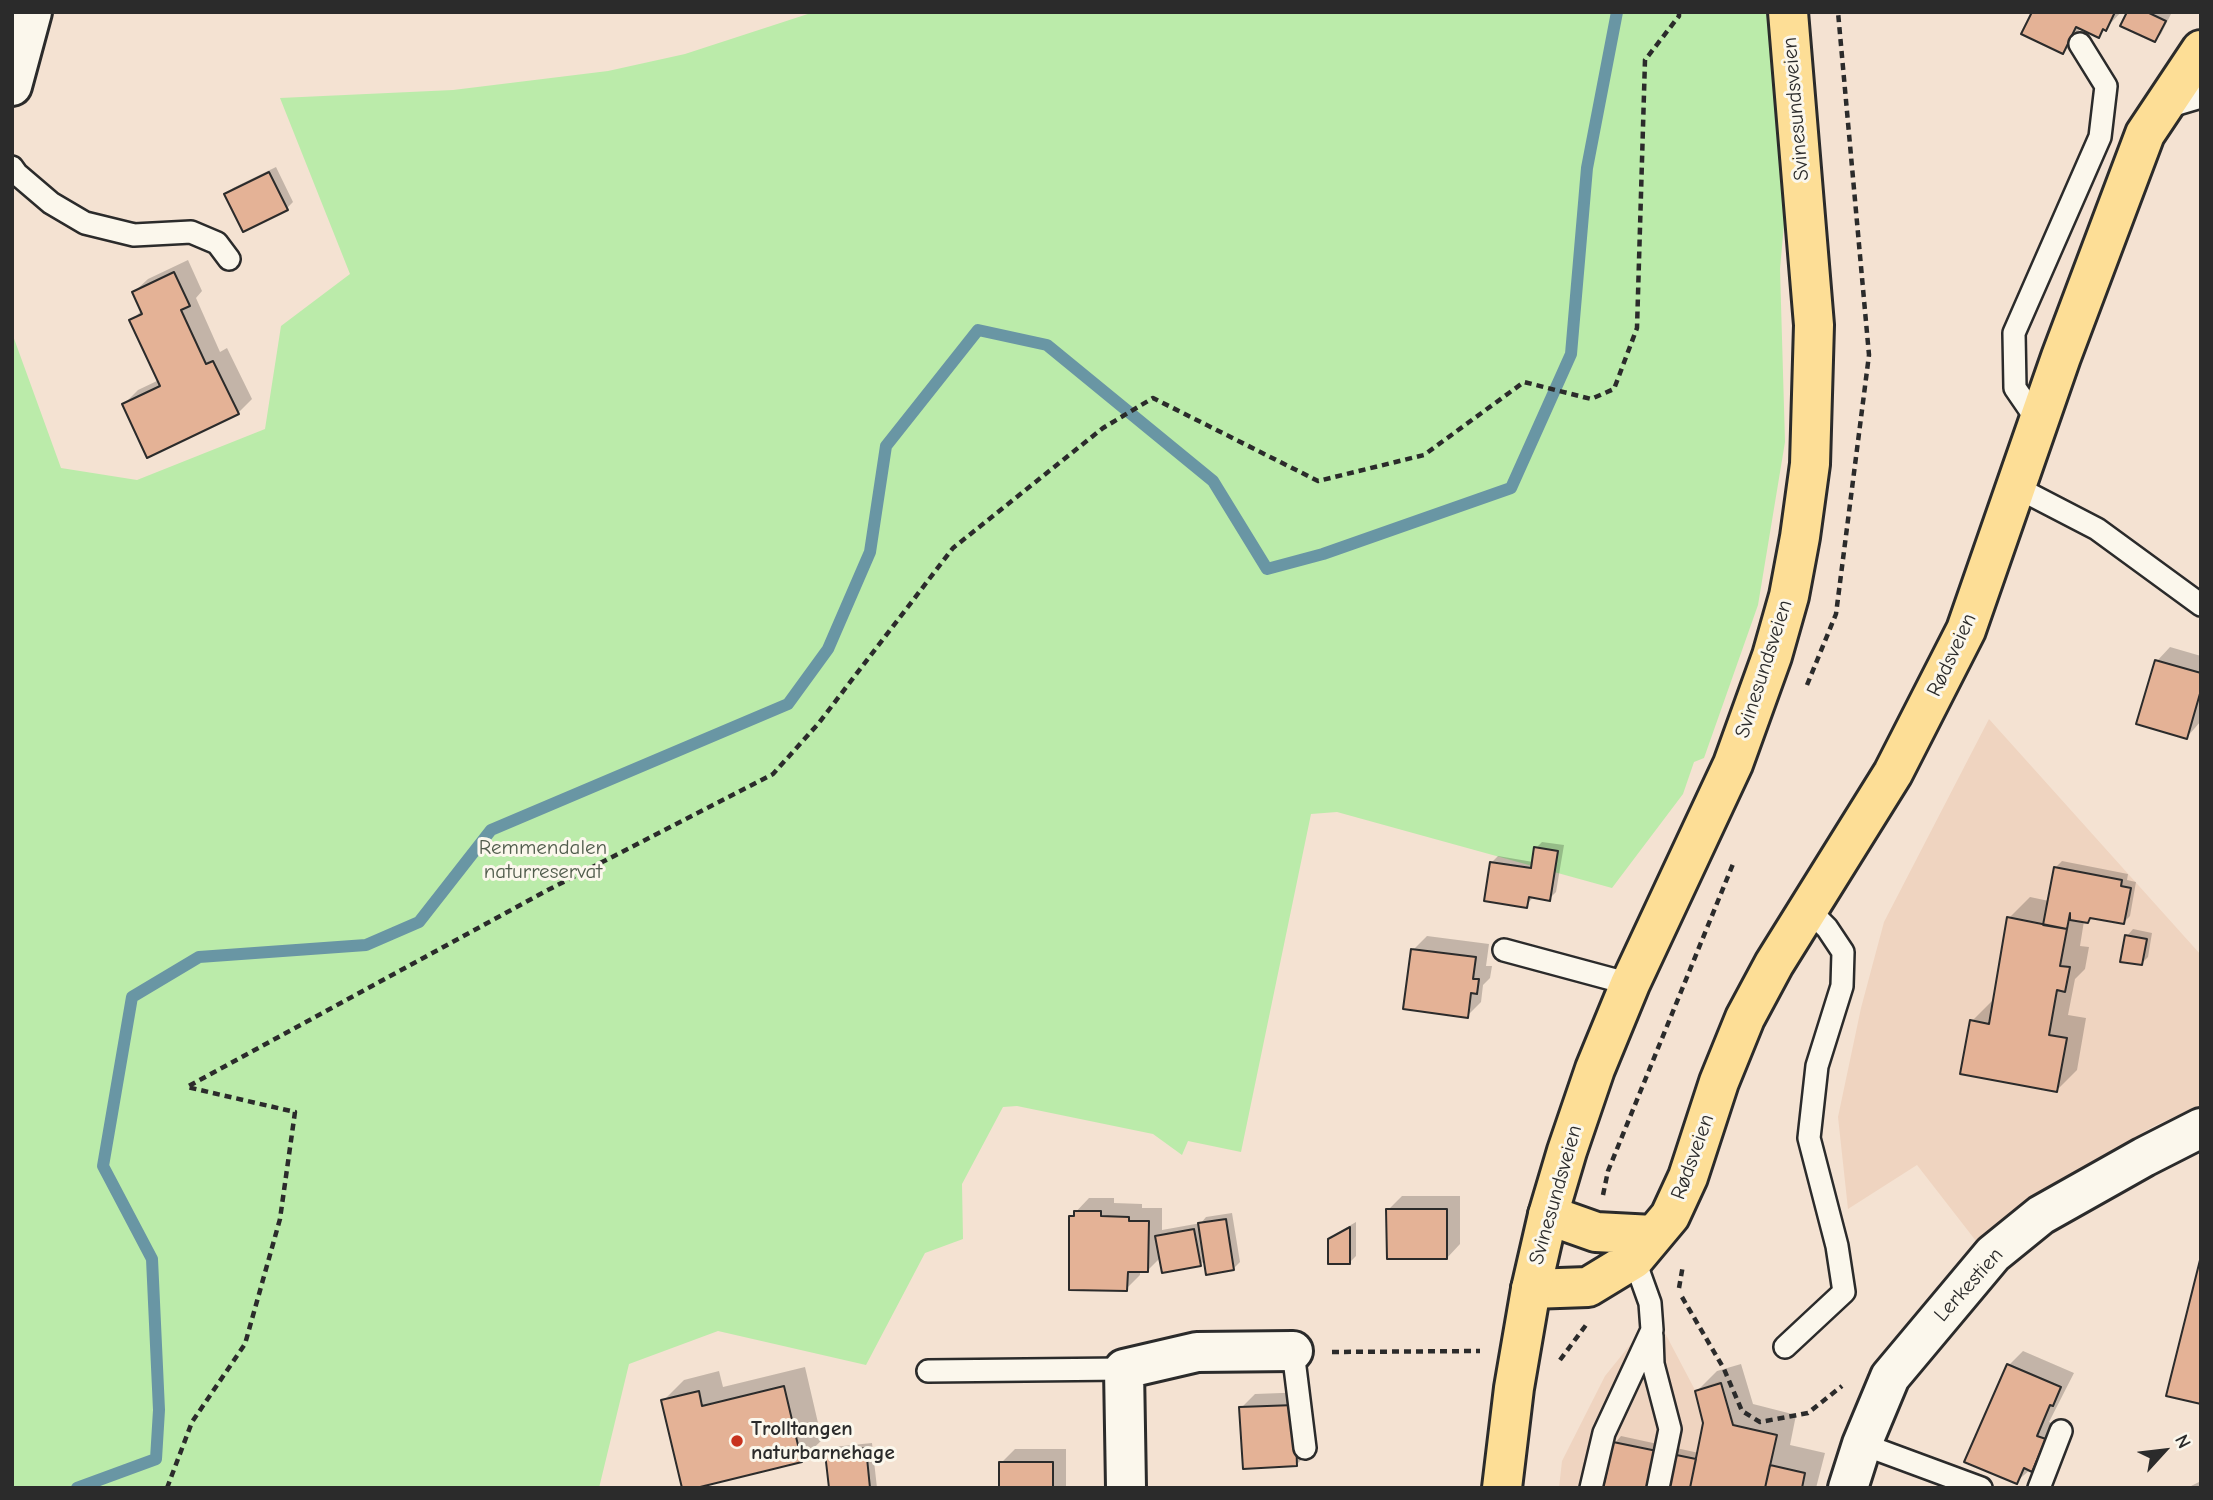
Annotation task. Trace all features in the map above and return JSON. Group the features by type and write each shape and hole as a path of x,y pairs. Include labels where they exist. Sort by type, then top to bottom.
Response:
{"main road":[{"name":"Svinesundsveien","path":"1531,1289 1548,1215 1595,1069 1629,984 1733,764 1772,656 1789,596 1810,464 1814,325 1788,12"},
{"name":"Rødsveien","path":"1531,1289 1588,1287 1670,1216 1688,1177 1745,1018 1808,909 1894,773 1966,630 2145,134 2201,50"},
{"path":"1548,1215 1596,1232 1638,1242"},
{"path":"1502,1488 1531,1289"}],"street":[{"path":"12,86 32,12"},
{"name":"Lerkestien","path":"1848,1488 1862,1444 1890,1377 1993,1254 2041,1215 2201,1128"},
{"path":"1126,1488 1124,1369 1197,1352 1293,1351"}],"lane":[{"path":"2039,423 2015,388 2014,333 2100,137 2106,86 2080,44"},
{"path":"2162,109 2201,97"},
{"path":"12,167 51,203 85,223 134,235 191,232 216,243 229,259"},
{"path":"2016,487 2097,529 2201,605"},
{"path":"1785,1347 1844,1292 1837,1246 1808,1138 1817,1066 1842,986 1843,952 1827,928 1808,909"},
{"path":"1504,950 1629,984"},
{"path":"1638,1242 1650,1303 1653,1364 1670,1429 1658,1488"},
{"path":"1591,1488 1604,1433 1652,1331"},
{"path":"1293,1351 1305,1448"},
{"path":"928,1371 1124,1369"},
{"path":"2039,1488 2061,1431"},
{"path":"1862,1444 1982,1488"}],"path":[{"path":"167,1488 192,1422 245,1344 280,1219 295,1112 187,1087 547,891 773,774 818,724 953,548 1103,428 1153,398 1318,481 1424,455 1524,382 1591,399 1614,388 1637,328 1645,60 1679,16 1679,12"},
{"path":"1678,1291 1724,1369 1742,1411 1760,1422 1808,1413 1849,1381 1890,1377"},
{"path":"1293,1351 1479,1351 1520,1355"}],"shaded area":[{"path":"1989,719 2201,955 2201,1105 2154,1126 2054,1185 1983,1250 1917,1165 1848,1209 1838,1117 1861,1008 1884,922"},
{"path":"1655,1314 1695,1390 1720,1381 1735,1425 1777,1435 1771,1465 1805,1473 1802,1488 1559,1488 1562,1461 1605,1376"}],"green space":[{"name":"Remmendalen naturreservat","path":"814,12 1803,12 1780,269 1785,442 1758,605 1704,758 1694,762 1683,794 1612,888 1337,812 1311,814 1241,1152 1188,1141 1182,1155 1153,1134 1017,1106 1003,1107 962,1184 963,1239 925,1253 866,1365 718,1331 629,1364 599,1488 12,1488 12,333 61,468 137,480 265,429 281,326 350,274 280,98 453,90 608,71 685,54"}],"building":[{"path":"2032,12 2115,12 2106,31 2103,29 2099,38 2076,27 2063,54 2021,34"},
{"path":"2127,12 2147,12 2166,21 2155,42 2120,26"},
{"path":"269,172 288,210 243,232 224,194"},
{"path":"174,272 190,306 181,310 206,364 213,361 239,414 147,458 122,404 160,386 129,320 142,314 132,292"},
{"path":"2155,660 2201,673 2201,690 2187,739 2136,724"},
{"path":"1534,847 1558,851 1550,901 1529,897 1527,908 1484,901 1490,862 1531,868"},
{"path":"2054,867 2122,880 2121,886 2131,888 2124,924 2090,918 2088,923 2070,920 2070,913 2067,929 2043,925"},
{"path":"2007,917 2067,929 2060,966 2070,967 2065,992 2057,990 2049,1035 2067,1038 2057,1092 1960,1074 1970,1020 1989,1024"},
{"path":"2125,935 2147,939 2142,965 2120,962"},
{"path":"1411,949 1476,957 1473,979 1479,979 1477,994 1471,993 1468,1018 1403,1009"},
{"path":"1386,1209 1447,1209 1447,1259 1387,1259"},
{"path":"1074,1211 1101,1211 1101,1216 1149,1221 1148,1272 1128,1272 1127,1291 1069,1290 1069,1216 1074,1216"},
{"path":"1226,1219 1234,1270 1206,1275 1198,1223"},
{"path":"1350,1227 1350,1264 1328,1264 1328,1239"},
{"path":"1194,1229 1201,1266 1162,1273 1155,1236"},
{"path":"2201,1260 2201,1404 2166,1396"},
{"path":"2007,1364 2061,1387 2037,1436 2046,1439 2032,1472 2024,1468 2017,1484 1964,1462"},
{"path":"1721,1383 1733,1425 1777,1435 1765,1488 1690,1488 1703,1423 1695,1391"},
{"path":"784,1386 802,1462 696,1488 682,1488 661,1400 699,1391 702,1406"},
{"path":"1295,1405 1297,1466 1243,1469 1239,1407"},
{"path":"1613,1442 1696,1459 1690,1488 1603,1488"},
{"path":"866,1448 870,1488 829,1488 825,1453"},
{"path":"999,1462 1053,1462 1053,1488 999,1488"},
{"path":"1770,1465 1805,1473 1802,1488 1765,1488"}],"waterway":[{"path":"77,1488 156,1459 159,1410 152,1259 103,1166 132,997 199,957 366,945 419,922 491,830 788,704 828,649 870,552 886,446 978,330 1047,345 1213,481 1267,569 1323,554 1511,488 1571,354 1587,168 1617,12"}],"place":[{"name":"Trolltangen naturbarnehage","path":"737,1441"}]}
